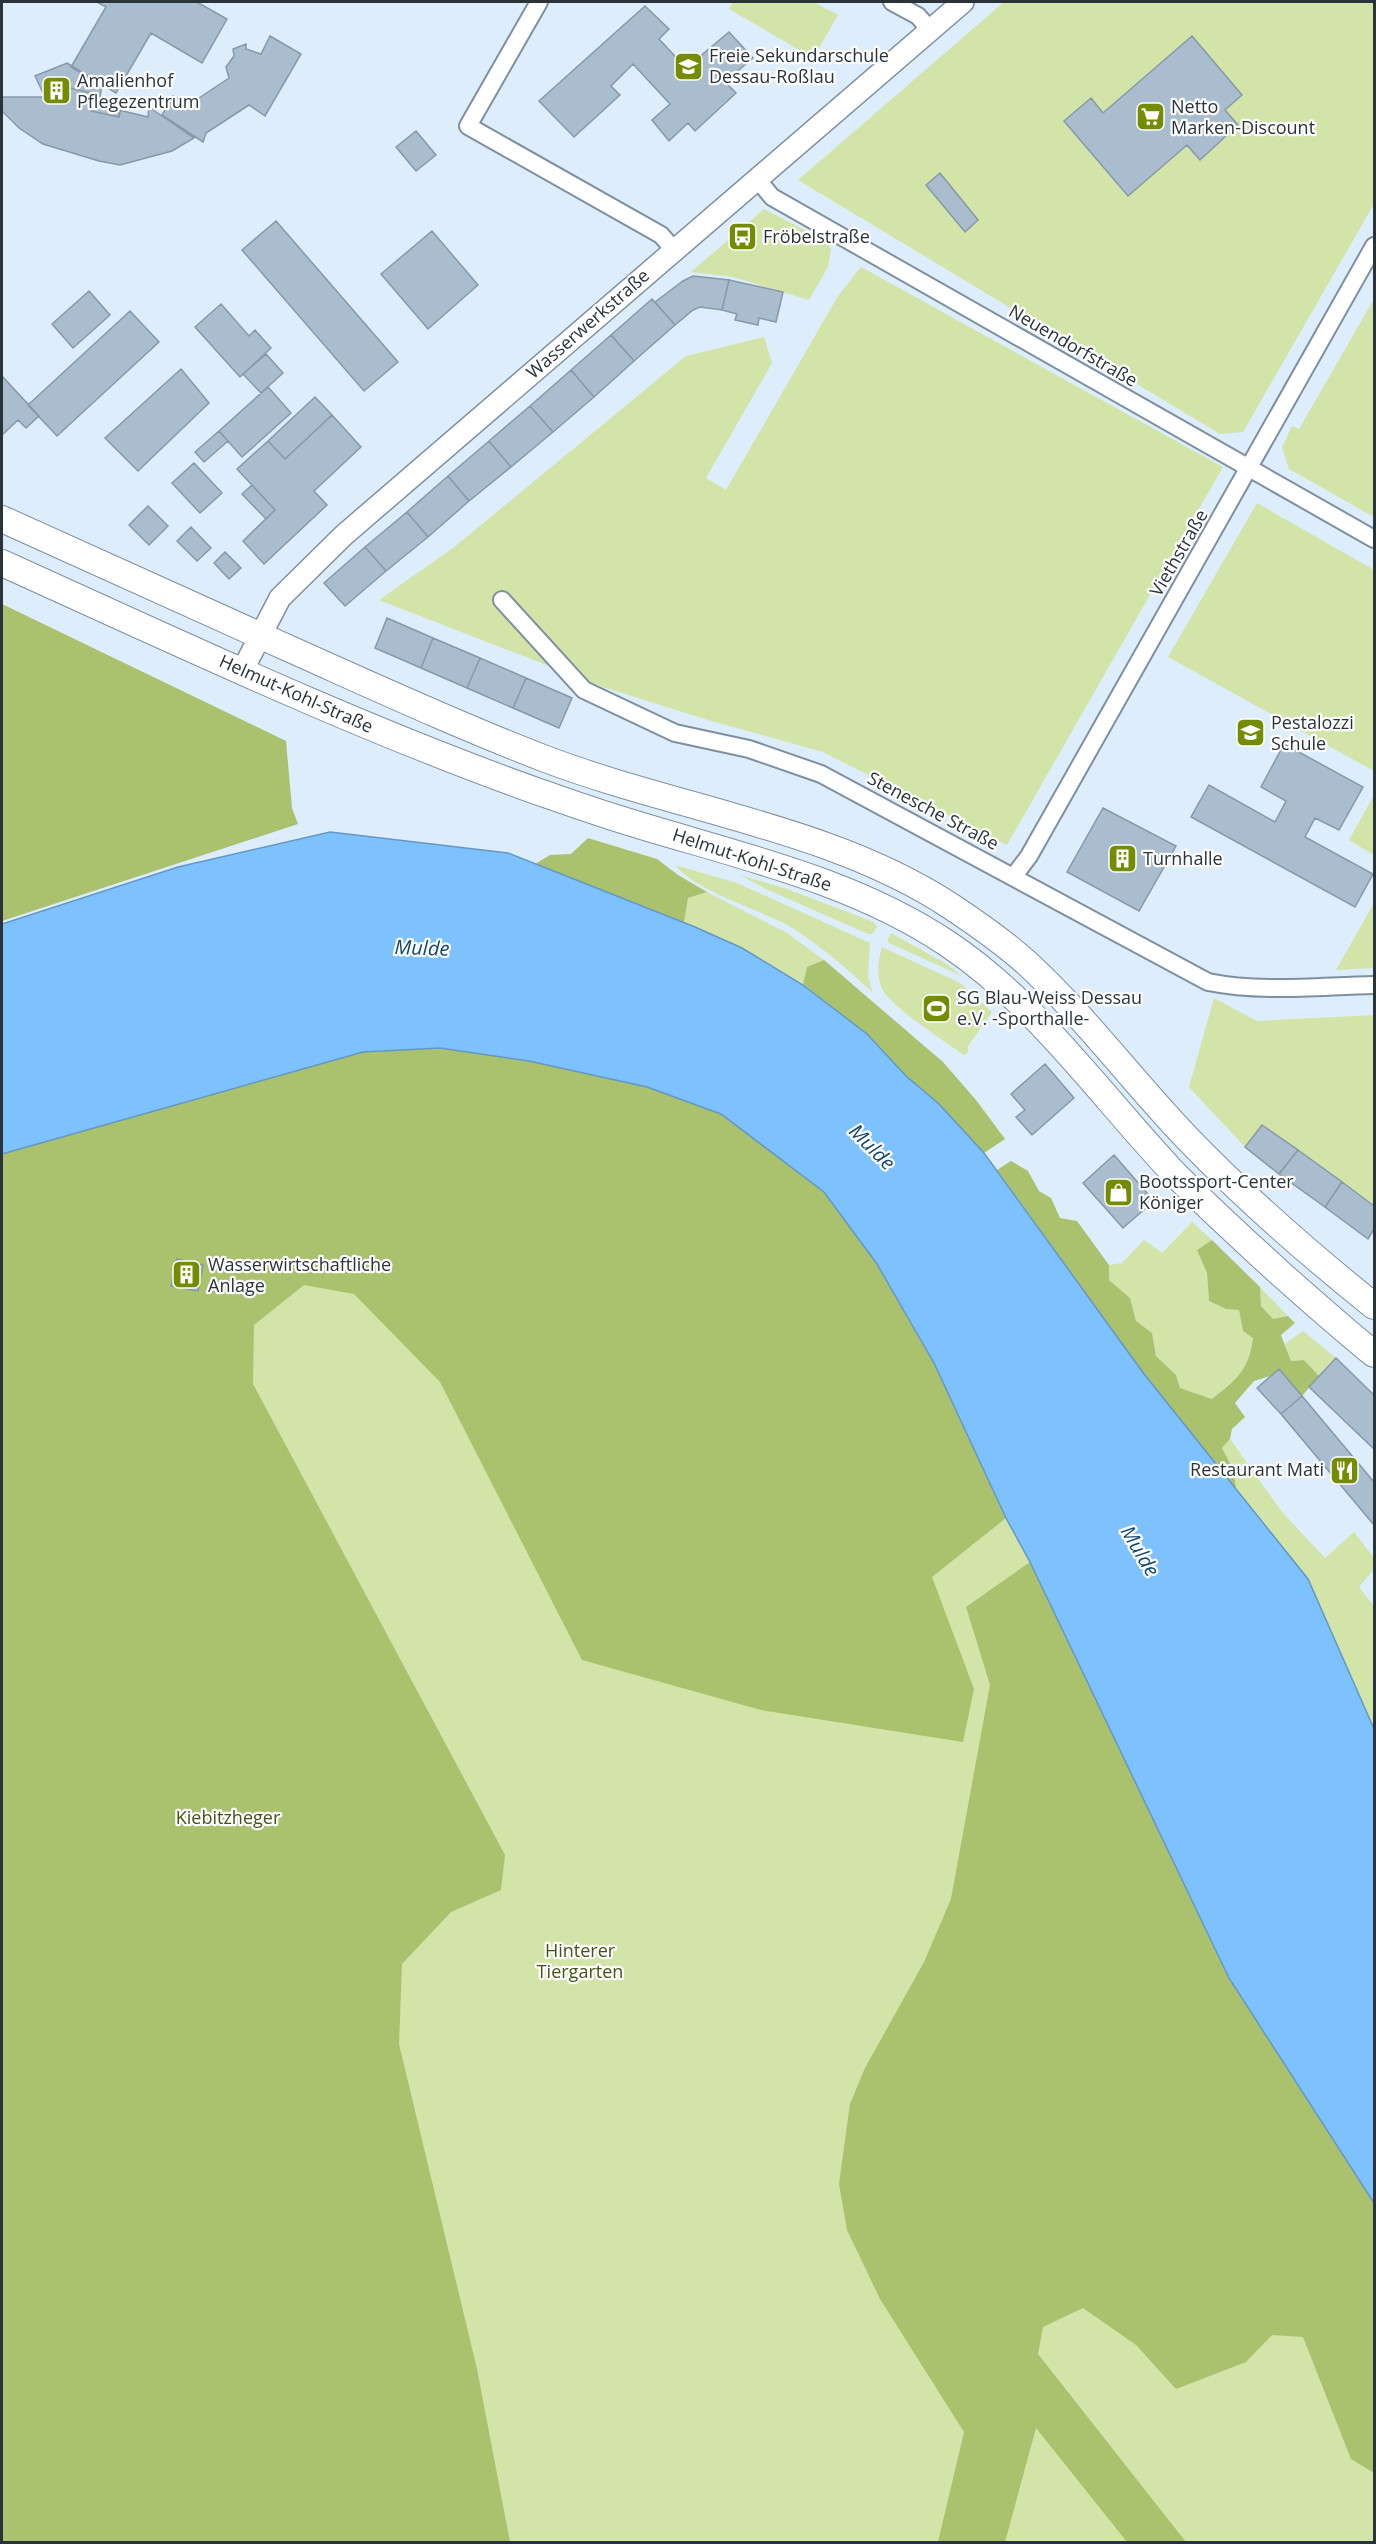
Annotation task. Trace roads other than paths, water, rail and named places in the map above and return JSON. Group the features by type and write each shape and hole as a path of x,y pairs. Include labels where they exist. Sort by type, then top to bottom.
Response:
{"main road":[{"name":"Helmut-Kohl-Straße","path":"2,519 456,723 610,782 849,854 906,880 948,904 997,937 1026,962 1066,1003 1185,1136 1243,1195 1305,1250 1374,1306"},
{"name":"Helmut-Kohl-Straße","path":"2,563 242,671 430,752 617,819 798,872 857,895 918,924 986,971 1034,1017 1217,1217 1374,1354"}],"street":[{"path":"539,2 468,126 662,235 674,250"},
{"path":"892,2 918,16 930,30"},
{"name":"Wasserwerkstraße","path":"242,671 280,597 344,535 963,2"},
{"name":"Neuendorfstraße","path":"758,180 772,197 1374,539"},
{"name":"Viethstraße","path":"1014,876 1029,856 1374,246"},
{"name":"Stenesche Straße","path":"501,600 584,690 675,733 749,749 821,774 1208,982 1234,987 1296,988 1374,985"}],"water":[{"name":"Mulde","path":"330,832 508,853 742,948 803,985 867,1034 906,1076 939,1104 984,1153 1144,1374 1308,1579 1374,1729 1374,2203 1229,1978 1030,1562 1006,1518 934,1363 877,1264 824,1192 721,1114 647,1087 529,1061 440,1048 363,1052 2,1154 2,924 178,867"}],"place":[{"name":"Freie Sekundarschule Dessau-Roßlau","path":"688,66"},
{"name":"Amalienhof Pflegezentrum","path":"56,91"},
{"name":"Netto Marken-Discount","path":"1150,117"},
{"name":"Fröbelstraße","path":"742,237"},
{"name":"Pestalozzi Schule","path":"1250,733"},
{"name":"Turnhalle","path":"1122,859"},
{"name":"SG Blau-Weiss Dessau e.V. -Sporthalle-","path":"936,1008"},
{"name":"Bootssport-Center Königer","path":"1118,1192"},
{"name":"Wasserwirtschaftliche Anlage","path":"187,1275"},
{"name":"Restaurant Mati","path":"1345,1470"}],"park label":[{"name":"Kiebitzheger","path":"228,1818"},
{"name":"Hinterer Tiergarten","path":"580,1961"}]}
